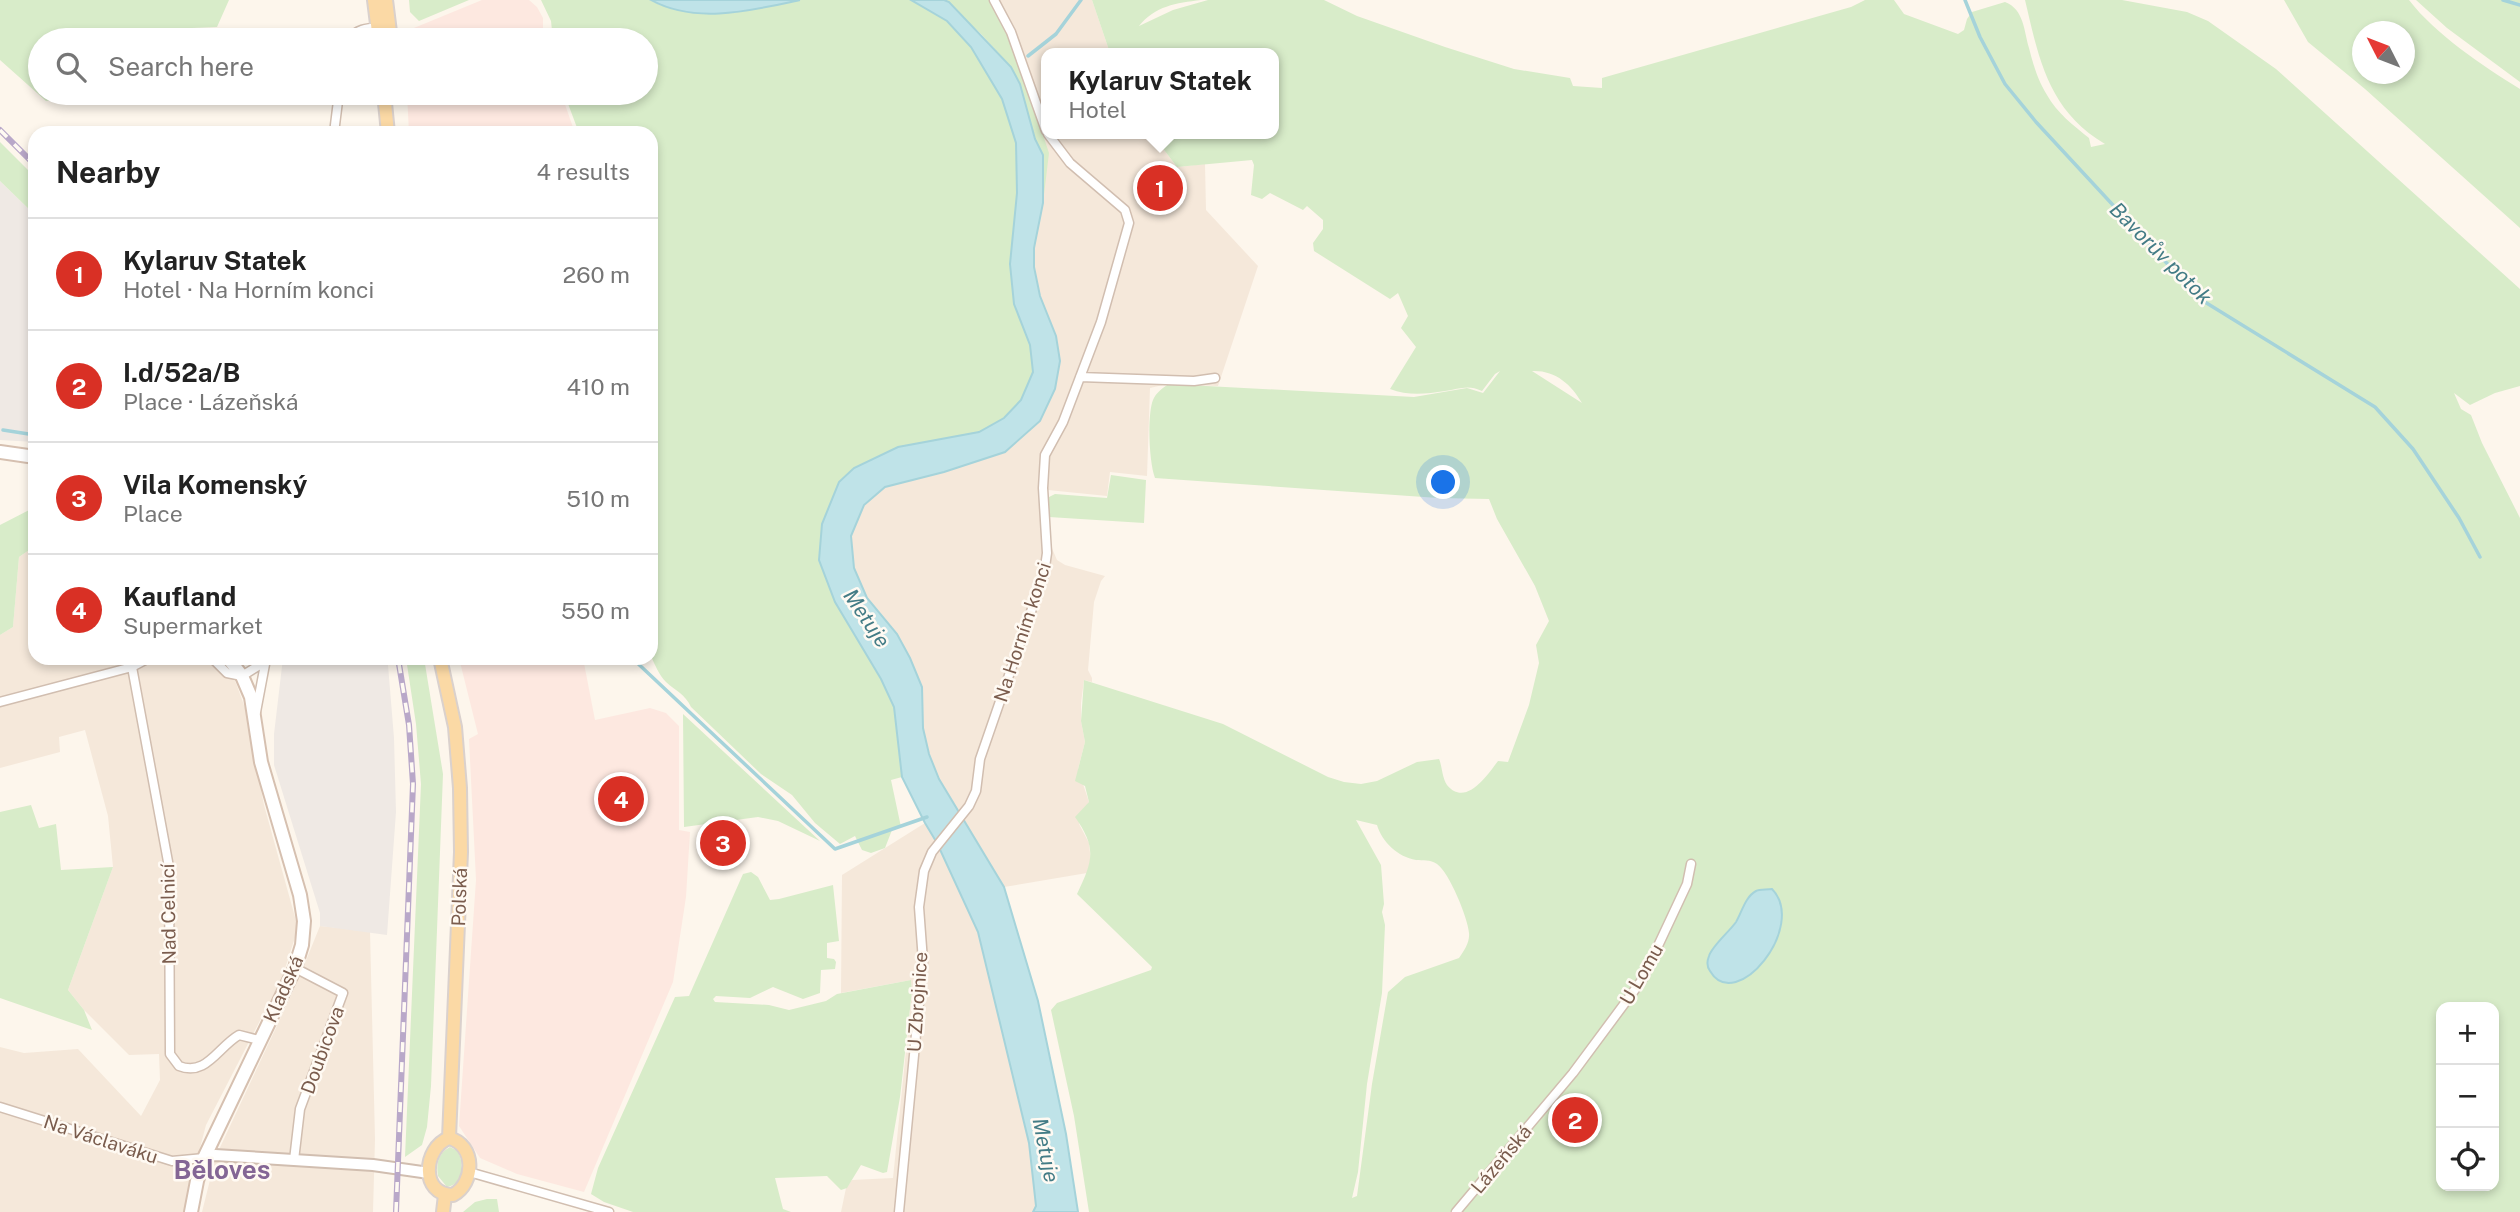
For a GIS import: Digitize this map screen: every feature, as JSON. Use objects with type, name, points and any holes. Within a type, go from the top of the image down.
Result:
[{"type":"main road","points":[[374,0],[381,28]]},
{"type":"main road","points":[[382,28],[386,0]]},
{"type":"main road","points":[[386,105],[389,126]]},
{"type":"main road","points":[[391,126],[392,105]]},
{"type":"main road","points":[[0,452],[28,456]]},
{"type":"main road","name":"Kladská","points":[[191,1212],[204,1158],[295,968],[302,945],[304,921],[300,895],[261,762],[251,697],[242,676],[233,665]]},
{"type":"main road","name":"Polská","points":[[442,665],[455,727],[460,788],[461,852],[449,1138]]},
{"type":"main road","points":[[449,1138],[457,1140],[464,1146],[470,1164],[469,1172],[459,1192],[445,1195],[436,1189],[429,1173],[433,1151],[449,1138]]},
{"type":"main road","points":[[443,1212],[445,1195]]},
{"type":"street","name":"Na Horním konci","points":[[994,0],[1011,32],[1041,115]]},
{"type":"street","points":[[335,126],[338,105]]},
{"type":"street","name":"Na Horním konci","points":[[969,806],[976,791],[980,759],[1044,574],[1047,553],[1042,470],[1045,456],[1063,422],[1101,321],[1129,223],[1125,210],[1070,163],[1052,139]]},
{"type":"street","points":[[1080,377],[1194,381],[1215,378]]},
{"type":"street","points":[[0,702],[136,665]]},
{"type":"street","points":[[219,665],[227,673],[242,676]]},
{"type":"street","name":"Kladská","points":[[242,676],[258,665]]},
{"type":"street","name":"Kladská","points":[[255,715],[265,665]]},
{"type":"street","name":"Nad Celnicí","points":[[132,667],[169,867],[170,1054],[179,1066],[195,1069],[206,1065],[239,1035],[259,1040]]},
{"type":"street","name":"U Zbrojnice","points":[[899,1212],[923,961],[919,907],[924,871],[932,852],[969,806]]},
{"type":"street","name":"U Lomu","points":[[1573,1073],[1642,980],[1687,884],[1691,864]]},
{"type":"street","name":"Doubicova","points":[[294,1160],[300,1109],[343,993],[295,968]]},
{"type":"street","name":"Lázeňská","points":[[1456,1212],[1573,1073]]},
{"type":"street","name":"Na Václaváku","points":[[0,1107],[172,1161],[204,1158]]},
{"type":"street","points":[[204,1158],[215,1155],[373,1165],[429,1173]]},
{"type":"street","points":[[469,1172],[609,1212]]},
{"type":"shaded area","points":[[482,0],[529,0],[543,18],[543,28],[414,28]]},
{"type":"shaded area","points":[[998,0],[1092,0],[1108,48],[1041,48],[1041,139],[1156,139],[1177,167],[1205,164],[1206,210],[1258,266],[1218,386],[1167,384],[1150,388],[1147,476],[1110,472],[1107,496],[1048,490],[1051,546],[1057,560],[1065,565],[1105,576],[1094,602],[1088,670],[1092,682],[1084,680],[1081,703],[1085,742],[1078,769],[1089,802],[1079,824],[1089,843],[1091,863],[1087,873],[1004,887],[939,779],[923,728],[921,687],[897,634],[867,598],[854,568],[851,536],[864,505],[885,487],[944,472],[1005,452],[1040,421],[1055,389],[1060,361],[1056,336],[1040,296],[1034,267],[1034,248],[1043,203],[1024,80]]},
{"type":"shaded area","points":[[408,105],[565,105],[573,126],[409,126]]},
{"type":"shaded area","points":[[0,181],[28,208],[28,442],[0,440]]},
{"type":"shaded area","points":[[28,551],[28,665],[224,665],[236,683],[245,708],[264,805],[298,928],[282,978],[206,1125],[183,1212],[0,1212],[0,1047],[24,1053],[78,1049],[141,1116],[160,1080],[159,1054],[129,1055],[68,990],[113,867],[108,816],[85,730],[59,737],[60,752],[0,768],[0,635],[13,627],[19,557]]},
{"type":"shaded area","points":[[282,665],[388,665],[396,812],[387,935],[320,926],[320,913],[274,765],[274,734]]},
{"type":"shaded area","points":[[461,665],[584,665],[595,720],[650,708],[666,713],[679,726],[679,830],[690,832],[686,897],[673,982],[584,1192],[517,1174],[480,1158],[459,1126],[476,880],[469,739],[478,734]]},
{"type":"shaded area","points":[[925,823],[978,932],[1029,1143],[1037,1212],[841,1212],[846,1188],[852,1180],[893,1178],[912,992],[911,980],[841,993],[842,875]]},
{"type":"shaded area","points":[[320,926],[370,931],[375,1139],[373,1212],[202,1212],[216,1156],[296,985]]},
{"type":"green space","points":[[0,0],[229,0],[217,27],[28,28],[28,85],[0,60]]},
{"type":"green space","points":[[409,0],[469,0],[419,21],[410,12]]},
{"type":"green space","points":[[541,0],[651,0],[660,5],[732,13],[801,0],[911,0],[947,21],[971,47],[1002,99],[1016,143],[1017,193],[1010,264],[1014,304],[1030,345],[1033,372],[1021,400],[1004,418],[979,432],[942,440],[854,468],[835,602],[881,679],[894,708],[902,777],[891,780],[901,827],[892,830],[885,848],[871,853],[862,850],[855,836],[840,844],[815,823],[792,795],[761,774],[691,707],[664,679],[655,665],[658,665],[658,126],[576,126],[568,105],[658,105],[658,28],[552,28]]},
{"type":"green space","points":[[944,0],[998,0],[1041,129],[1041,139],[1044,139],[1049,153],[1043,203],[1043,155],[1035,139],[1020,84],[1011,67],[981,34]]},
{"type":"green space","points":[[1092,0],[1201,0],[1175,4],[1159,10],[1139,26],[1173,10],[1208,0],[1324,0],[1357,16],[1514,69],[1570,78],[1573,86],[1602,88],[1602,78],[1851,7],[1865,0],[1894,0],[1904,14],[1958,34],[1964,30],[1972,12],[2005,2],[2020,15],[2034,66],[2044,90],[2060,113],[2089,138],[2091,147],[2105,144],[2070,115],[2058,99],[2041,63],[2025,0],[2122,0],[2187,12],[2208,21],[2276,69],[2520,289],[2520,386],[2495,393],[2470,405],[2454,393],[2461,409],[2471,415],[2520,518],[2520,1212],[1089,1212],[1074,1116],[1051,1010],[1057,1003],[1151,970],[1152,967],[1077,894],[1087,872],[1090,855],[1087,837],[1075,817],[1089,802],[1085,786],[1075,781],[1085,742],[1081,721],[1084,680],[1223,724],[1328,777],[1344,782],[1361,784],[1377,781],[1417,762],[1439,759],[1447,785],[1462,793],[1476,786],[1498,761],[1508,762],[1529,705],[1539,663],[1536,645],[1549,621],[1535,586],[1497,519],[1489,499],[1438,498],[1155,478],[1151,462],[1151,407],[1156,395],[1169,384],[1414,397],[1467,388],[1483,393],[1500,371],[1482,391],[1468,387],[1417,394],[1390,389],[1416,347],[1401,328],[1408,316],[1398,293],[1390,299],[1314,251],[1313,243],[1323,229],[1323,220],[1307,206],[1303,210],[1270,193],[1262,199],[1251,195],[1254,165],[1252,160],[1177,167],[1156,139],[1279,139],[1279,48],[1108,48]],"holes":[[[1532,371],[1562,379],[1582,403]],[[1356,820],[1377,825],[1387,843],[1397,852],[1416,860],[1432,861],[1442,869],[1462,907],[1469,936],[1459,958],[1405,977],[1388,992],[1357,1196],[1352,1198],[1358,1172],[1367,1084],[1382,993],[1385,925],[1382,912],[1384,904],[1381,865]],[[1748,899],[1720,981],[1710,953],[1727,934]]]},
{"type":"green space","points":[[2284,0],[2409,0],[2446,37],[2475,60],[2520,89],[2520,228],[2359,84],[2415,84],[2415,21],[2352,21],[2352,78],[2308,42]]},
{"type":"green space","points":[[2416,0],[2520,0],[2520,82],[2447,28]]},
{"type":"green space","points":[[0,142],[28,170],[28,208],[0,181]]},
{"type":"green space","points":[[1111,475],[1146,480],[1144,523],[1049,517],[1049,497],[1055,494],[1107,498]]},
{"type":"green space","points":[[28,511],[28,551],[19,557],[13,627],[0,635],[0,525]]},
{"type":"green space","points":[[407,665],[425,665],[443,774],[431,1086],[427,1127],[422,1145],[405,1157],[421,784]]},
{"type":"green space","points":[[683,714],[820,841],[778,821],[758,817],[684,827]]},
{"type":"green space","points":[[31,805],[39,828],[56,824],[61,870],[113,867],[68,990],[84,1010],[92,1030],[0,998],[0,812]]},
{"type":"green space","points":[[751,872],[758,877],[770,900],[833,885],[839,941],[827,943],[827,958],[834,959],[835,969],[821,970],[820,993],[803,999],[773,987],[750,998],[716,996],[713,999],[715,1002],[769,1005],[789,1010],[826,1001],[837,994],[911,980],[900,1097],[887,1172],[861,1165],[847,1188],[841,1190],[827,1176],[775,1178],[783,1209],[791,1212],[633,1212],[604,1202],[591,1194],[598,1168],[675,997],[689,996],[743,874]]},
{"type":"green space","points":[[450,1147],[458,1151],[462,1167],[457,1182],[447,1187],[438,1176],[437,1167],[440,1156]]},
{"type":"green space","points":[[497,1199],[499,1212],[463,1212],[475,1202]]},
{"type":"water","points":[[651,0],[800,0],[744,11],[706,14],[668,8]]},
{"type":"water","name":"Metuje","points":[[911,0],[949,2],[1011,67],[1020,84],[1035,139],[1043,155],[1043,203],[1034,248],[1034,267],[1040,296],[1056,336],[1060,361],[1055,389],[1040,421],[1005,452],[944,472],[885,487],[864,505],[851,536],[854,568],[867,598],[897,634],[922,687],[923,728],[939,779],[1004,887],[1038,1001],[1066,1134],[1078,1212],[1033,1212],[1036,1206],[1029,1143],[978,932],[937,843],[902,777],[894,707],[881,679],[835,602],[819,560],[822,524],[839,482],[854,468],[898,447],[979,432],[1004,418],[1021,400],[1033,372],[1030,345],[1014,304],[1010,264],[1017,193],[1016,143],[1002,99],[971,47],[947,21]]},
{"type":"water","points":[[1772,889],[1781,905],[1781,924],[1775,943],[1751,974],[1736,982],[1722,982],[1708,968],[1711,952],[1736,922],[1752,894],[1758,890]]},
{"type":"waterway","name":"Bavorův potok","points":[[1028,56],[1056,34],[1081,0]]},
{"type":"waterway","name":"Bavorův potok","points":[[1965,0],[1980,37],[2005,84],[2036,122],[2200,299],[2375,407],[2413,449],[2459,518],[2480,557]]},
{"type":"waterway","points":[[2503,0],[2520,5]]},
{"type":"waterway","points":[[3,430],[28,434]]},
{"type":"waterway","points":[[639,665],[835,849],[927,817]]},
{"type":"railway","points":[[0,130],[28,158]]},
{"type":"railway","points":[[396,1212],[413,784],[409,725],[399,665]]},
{"type":"place","name":"Kylaruv Statek","points":[[1160,188]]},
{"type":"place","name":"Kaufland","points":[[621,799]]},
{"type":"place","name":"Vila Komenský","points":[[723,843]]},
{"type":"place","name":"I.d/52a/B","points":[[1575,1120]]},
{"type":"district","name":"Běloves","points":[[222,1169]]}]
